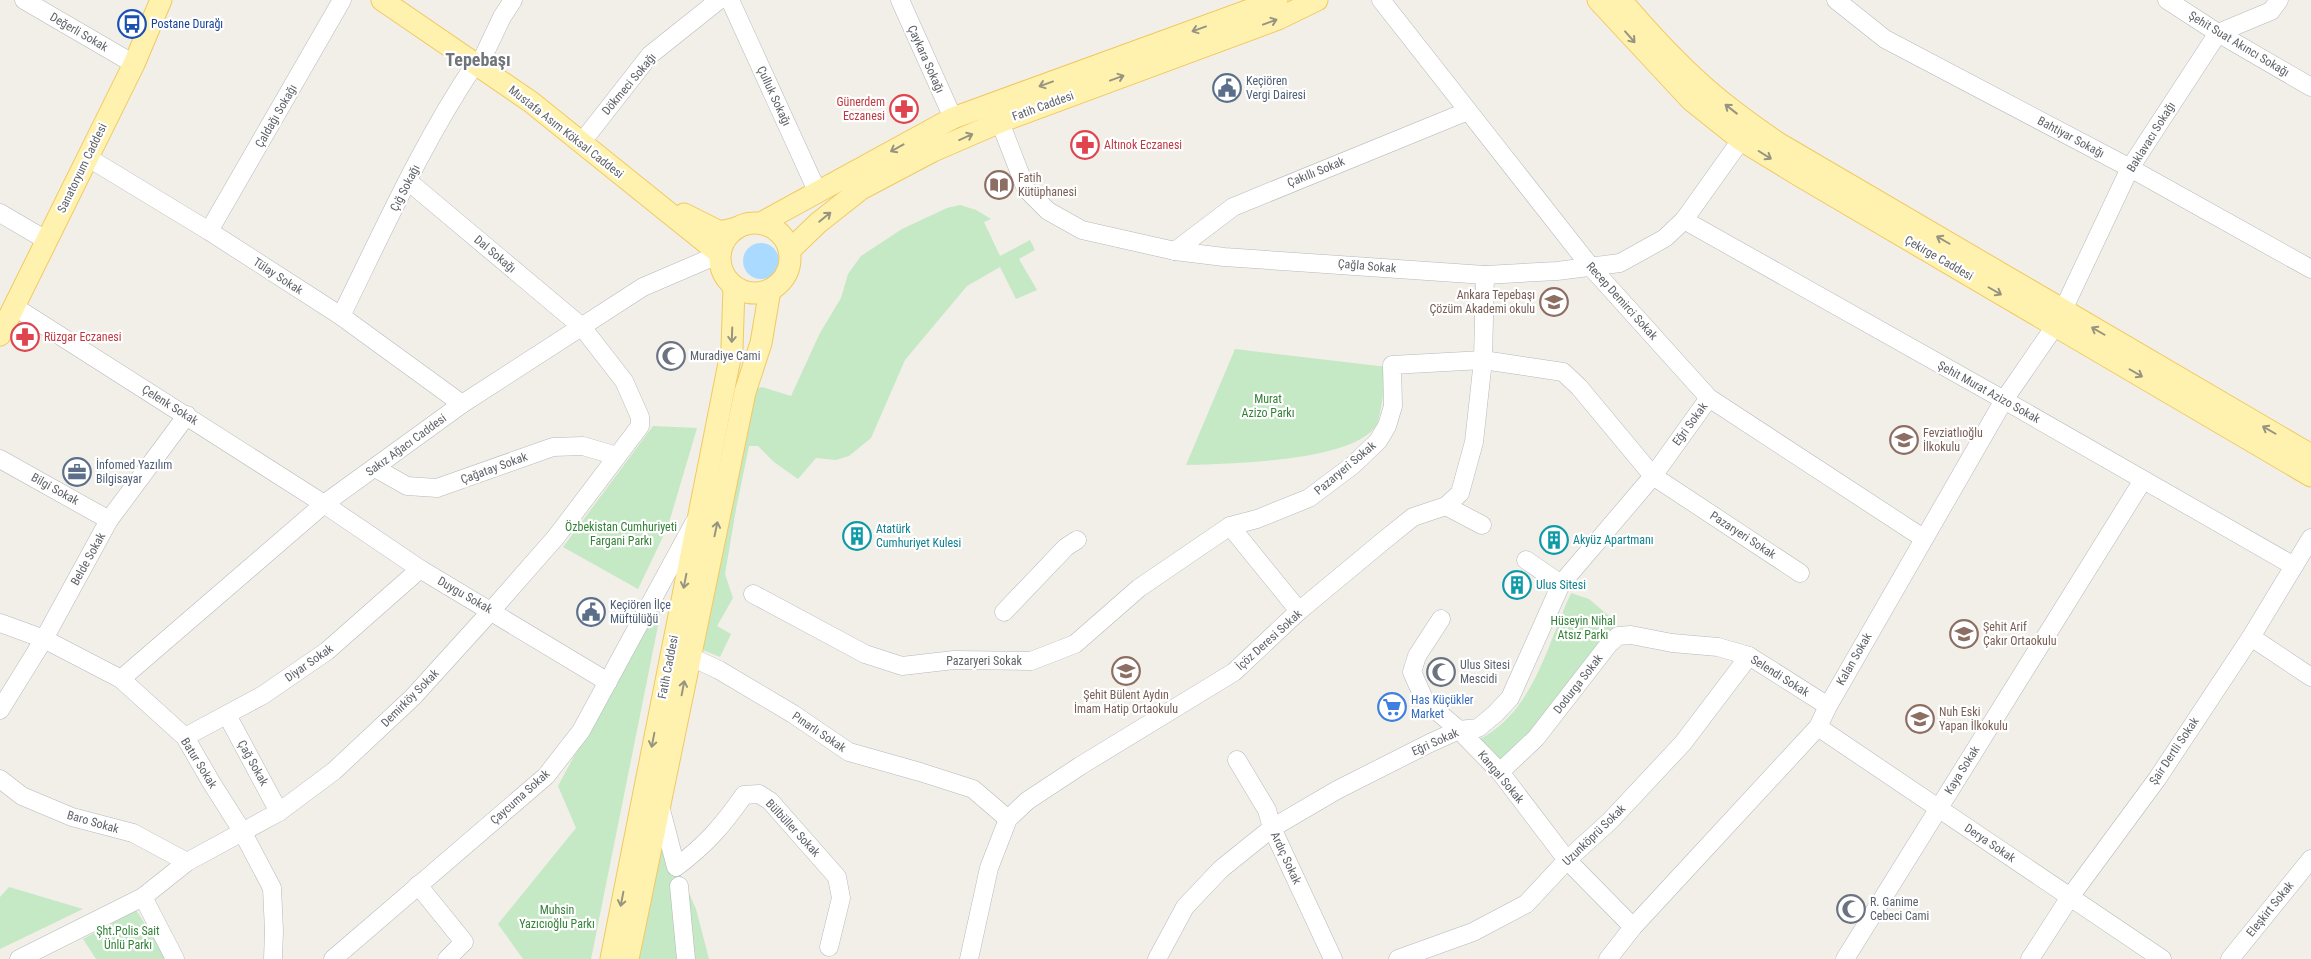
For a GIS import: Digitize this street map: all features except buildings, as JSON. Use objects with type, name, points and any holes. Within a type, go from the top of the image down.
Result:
[{"type":"main road","name":"Sanatoryum Caddesi","points":[[0,335],[134,64],[161,0]]},
{"type":"main road","name":"Mustafa Asım Köksal Caddesi","points":[[382,0],[553,103],[684,213],[720,232],[737,228]]},
{"type":"main road","name":"Mustafa Asım Köksal Caddesi","points":[[400,0],[480,60],[720,254]]},
{"type":"main road","name":"Fatih Caddesi","points":[[760,223],[953,118],[1277,0]]},
{"type":"main road","name":"Fatih Caddesi","points":[[790,250],[818,223],[861,188],[933,151],[1000,122],[1278,19],[1317,0]]},
{"type":"main road","name":"Çekirge Caddesi","points":[[1598,0],[1691,100],[1741,140],[2059,318],[2311,455]]},
{"type":"main road","name":"Çekirge Caddesi","points":[[1621,0],[1646,30],[1686,70],[1730,109],[1778,143],[2311,476]]},
{"type":"main road","points":[[760,223],[770,226],[786,240],[790,250],[790,262],[787,274],[780,284],[770,290],[752,294],[734,286],[723,272],[720,254],[725,239],[737,228],[760,223]]},
{"type":"main road","name":"Fatih Caddesi","points":[[611,959],[732,348],[734,286]]},
{"type":"main road","name":"Fatih Caddesi","points":[[628,959],[745,392],[760,343],[770,290]]},
{"type":"street","name":"Değerli Sokak","points":[[24,0],[134,64]]},
{"type":"street","name":"Çaldağı Sokağı","points":[[209,231],[342,0]]},
{"type":"street","name":"Çığ Sokağı","points":[[341,316],[408,181],[462,83],[480,60],[513,0]]},
{"type":"street","name":"Dökmeci Sokağı","points":[[589,133],[650,56],[719,0]]},
{"type":"street","name":"Çulluk Sokağı","points":[[730,0],[818,193]]},
{"type":"street","name":"Çaykara Sokağı","points":[[900,0],[953,118]]},
{"type":"street","name":"Recep Demirci Sokak","points":[[1381,0],[1590,266],[1709,398],[1923,538]]},
{"type":"street","name":"Bahtiyar Sokağı","points":[[1836,0],[1885,39],[2130,168],[2311,269]]},
{"type":"street","name":"Şehit Suat Akıncı Sokağı","points":[[2167,0],[2218,33],[2311,87]]},
{"type":"street","points":[[2218,33],[2271,11],[2279,0]]},
{"type":"street","name":"Baklavacı Sokağı","points":[[2059,318],[2130,168],[2218,33]]},
{"type":"street","name":"Çakıllı Sokak","points":[[1175,251],[1233,206],[1468,111]]},
{"type":"street","name":"Çağla Sokak","points":[[1000,122],[1026,189],[1048,211],[1082,230],[1175,251],[1224,257],[1485,275],[1620,263],[1665,238],[1684,220],[1741,140]]},
{"type":"street","name":"Tülay Sokak","points":[[88,157],[209,231],[341,316],[462,404]]},
{"type":"street","name":"Dal Sokağı","points":[[408,181],[582,327]]},
{"type":"street","points":[[0,212],[46,240]]},
{"type":"street","name":"Şehit Murat Azizo Sokak","points":[[1684,220],[2294,566]]},
{"type":"street","name":"Sakız Ağacı Caddesi","points":[[121,679],[324,504],[462,404],[643,287],[720,254]]},
{"type":"street","points":[[1482,525],[1446,506],[1460,493],[1474,442],[1483,360],[1485,275]]},
{"type":"street","name":"Çelenk Sokak","points":[[15,307],[324,504]]},
{"type":"street","name":"Kalan Sokak","points":[[1608,959],[1633,927],[1818,727],[1923,538],[2004,400],[2059,318]]},
{"type":"street","name":"Demirköy Sokak","points":[[19,959],[143,897],[187,862],[279,812],[334,771],[413,697],[491,611],[556,537],[640,426],[640,417],[624,381],[582,327]]},
{"type":"street","name":"Pazaryeri Sokak","points":[[753,594],[865,654],[902,666],[954,660],[1030,661],[1075,644],[1139,588],[1230,526],[1257,519],[1309,498],[1353,465],[1378,441],[1387,426],[1393,406],[1392,365],[1483,360],[1563,372],[1579,387],[1654,476],[1800,572]]},
{"type":"street","name":"Eğri Sokak","points":[[1157,959],[1185,907],[1220,869],[1272,828],[1337,790],[1459,730],[1478,728],[1495,714],[1510,698],[1561,584],[1654,476],[1709,398]]},
{"type":"street","name":"Belde Sokak","points":[[0,710],[44,639],[109,520],[187,415]]},
{"type":"street","name":"Çağatay Sokak","points":[[375,468],[407,486],[437,488],[553,447],[582,446],[617,456]]},
{"type":"street","name":"Bilgi Sokak","points":[[0,459],[109,520]]},
{"type":"street","name":"Kaya Sokak","points":[[1845,959],[2143,480]]},
{"type":"street","name":"Duygu Sokak","points":[[324,504],[420,569],[608,682]]},
{"type":"street","name":"İçöz Deresi Sokak","points":[[969,959],[989,868],[1008,820],[1027,801],[1080,766],[1234,672],[1299,611],[1413,517],[1446,506]]},
{"type":"street","name":"Çaycuma Sokak","points":[[333,959],[546,776],[581,731],[699,514]]},
{"type":"street","points":[[1230,526],[1299,611]]},
{"type":"street","name":"Şair Dertli Sokak","points":[[2030,959],[2070,897],[2156,779],[2251,637],[2311,538]]},
{"type":"street","points":[[1004,612],[1066,547],[1078,540]]},
{"type":"street","points":[[1526,560],[1561,584]]},
{"type":"street","name":"Diyar Sokak","points":[[185,737],[263,695],[327,651],[420,569]]},
{"type":"street","name":"Kangal Sokak","points":[[1440,619],[1417,656],[1412,672],[1426,701],[1459,730],[1500,772],[1567,860],[1633,927]]},
{"type":"street","name":"Batur Sokak","points":[[0,622],[44,639],[121,679],[185,737],[242,831],[272,888],[274,931],[261,959]]},
{"type":"street","name":"Dodurga Sokak","points":[[1500,772],[1536,738],[1609,644],[1618,636],[1631,634],[1672,642]]},
{"type":"street","points":[[2251,637],[2311,677]]},
{"type":"street","name":"Selendi Sokak","points":[[1672,642],[1718,647],[1749,656],[1828,706]]},
{"type":"street","name":"Pınarlı Sokak","points":[[689,656],[719,670],[793,714],[849,752],[920,772],[973,790],[1008,820]]},
{"type":"street","name":"Uzunköprü Sokak","points":[[1398,959],[1473,932],[1526,904],[1683,743],[1749,656]]},
{"type":"street","name":"Çağ Sokak","points":[[227,715],[279,812]]},
{"type":"street","name":"Derya Sokak","points":[[1818,727],[2162,959]]},
{"type":"street","name":"Ardıç Sokak","points":[[1237,760],[1267,810],[1272,828],[1333,959]]},
{"type":"street","name":"Baro Sokak","points":[[0,779],[22,796],[72,817],[133,833],[187,862]]},
{"type":"street","name":"Bülbüller Sokak","points":[[660,803],[676,866],[692,855],[722,828],[744,795],[759,794],[770,801],[837,876],[841,898],[829,948]]},
{"type":"street","name":"Eleşkirt Sokak","points":[[2230,959],[2311,859]]},
{"type":"street","points":[[418,885],[464,942],[447,959]]},
{"type":"street","points":[[679,886],[686,959]]},
{"type":"street","points":[[143,897],[175,959]]},
{"type":"street","points":[[273,959],[274,931]]},
{"type":"green space","points":[[960,205],[976,210],[991,219],[984,222],[1000,256],[1030,240],[1035,250],[1019,259],[1037,290],[1016,299],[1000,267],[967,286],[905,360],[871,438],[849,456],[836,460],[816,458],[798,479],[774,462],[758,446],[749,446],[725,574],[733,598],[717,626],[731,634],[720,657],[696,647],[753,390],[762,387],[791,396],[820,333],[841,298],[848,274],[861,256],[902,229],[947,208]]},
{"type":"green space","name":"Murat Azizo Parkı","points":[[1235,349],[1387,367],[1377,424],[1365,437],[1344,446],[1318,453],[1258,462],[1186,465]]},
{"type":"green space","name":"Özbekistan Cumhuriyeti Fargani Parkı","points":[[653,426],[697,428],[668,526],[638,589],[563,547]]},
{"type":"green space","name":"Muhsin Yazıcıoğlu Parkı","points":[[666,586],[591,959],[523,959],[498,924],[576,828],[558,786]]},
{"type":"green space","name":"Hüseyin Nihal Atsız Parkı","points":[[1571,593],[1589,599],[1617,623],[1528,740],[1523,738],[1499,766],[1476,741],[1496,729],[1512,714],[1525,696],[1536,677]]},
{"type":"green space","points":[[660,828],[696,909],[709,959],[633,959]]},
{"type":"green space","points":[[9,887],[83,909],[0,949],[0,897]]},
{"type":"green space","name":"Şht.Polis Sait Ünlü Parkı","points":[[136,910],[167,959],[96,959],[83,939]]},
{"type":"water","points":[[761,243],[774,248],[779,261],[774,274],[761,279],[748,274],[743,261],[748,248]]},
{"type":"place","name":"Postane Durağı","points":[[132,24]]},
{"type":"place","name":"Keçiören Vergi Dairesi","points":[[1227,88]]},
{"type":"place","name":"Günerdem Eczanesi","points":[[904,109]]},
{"type":"place","name":"Altınok Eczanesi","points":[[1085,145]]},
{"type":"place","name":"Fatih Kütüphanesi","points":[[999,185]]},
{"type":"place","name":"Ankara Tepebaşı Çözüm Akademi okulu","points":[[1554,302]]},
{"type":"place","name":"Rüzgar Eczanesi","points":[[25,337]]},
{"type":"place","name":"Muradiye Cami","points":[[671,356]]},
{"type":"place","name":"Fevziatlıoğlu İlkokulu","points":[[1904,440]]},
{"type":"place","name":"İnfomed Yazılım Bilgisayar","points":[[77,472]]},
{"type":"place","name":"Atatürk Cumhuriyet Kulesi","points":[[857,536]]},
{"type":"place","name":"Akyüz Apartmanı","points":[[1554,540]]},
{"type":"place","name":"Ulus Sitesi","points":[[1517,585]]},
{"type":"place","name":"Keçiören İlçe Müftülüğü","points":[[591,612]]},
{"type":"place","name":"Şehit Arif Çakır Ortaokulu","points":[[1964,634]]},
{"type":"place","name":"Şehit Bülent Aydın İmam Hatip Ortaokulu","points":[[1126,671]]},
{"type":"place","name":"Ulus Sitesi Mescidi","points":[[1441,672]]},
{"type":"place","name":"Has Küçükler Market","points":[[1392,707]]},
{"type":"place","name":"Nuh Eski Yapan İlkokulu","points":[[1920,719]]},
{"type":"place","name":"R. Ganime Cebeci Cami","points":[[1851,909]]},
{"type":"district","name":"Tepebaşı","points":[[478,60]]}]
